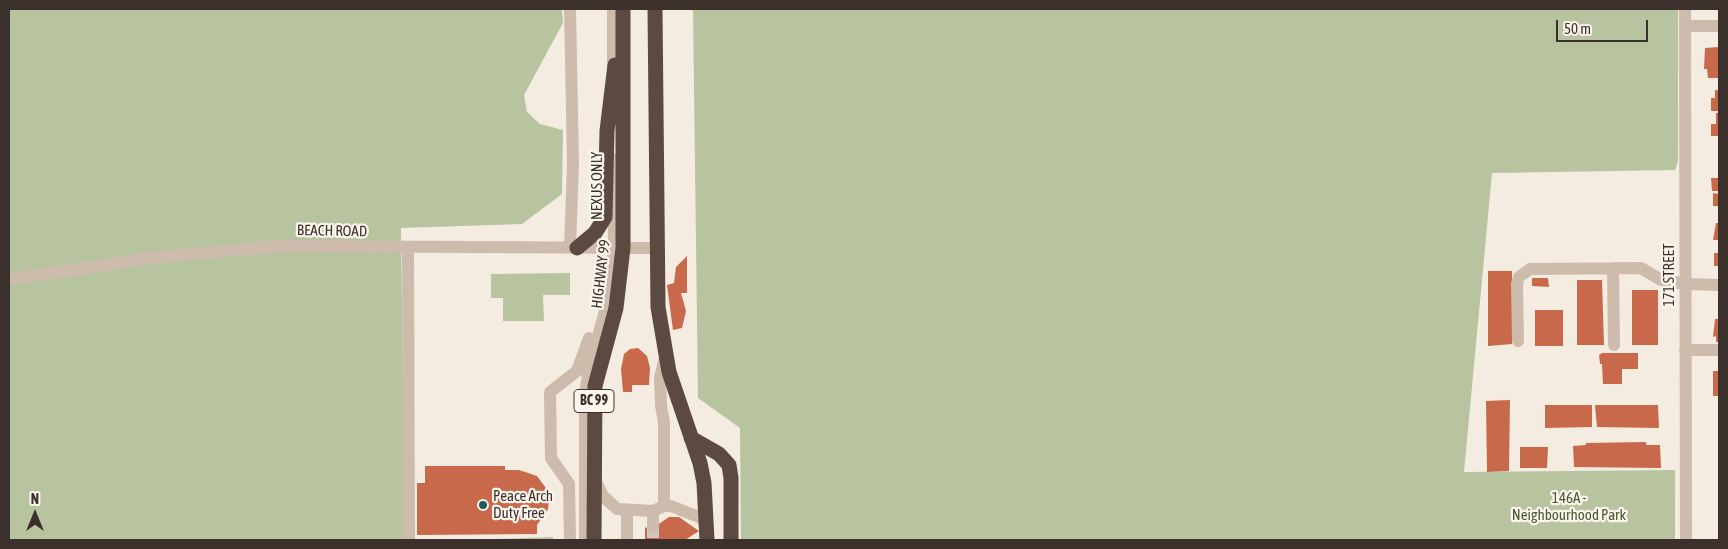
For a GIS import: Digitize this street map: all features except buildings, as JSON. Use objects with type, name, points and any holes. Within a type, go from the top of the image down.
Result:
[{"type":"highway","points":[[573,248],[595,233],[605,217],[607,130],[622,9]]},
{"type":"highway","name":"HIGHWAY 99","points":[[594,540],[595,386],[616,308],[622,266],[618,248],[622,9]]},
{"type":"highway","points":[[655,9],[658,307],[665,356],[675,396],[691,438],[705,487],[707,533]]},
{"type":"highway","points":[[691,438],[719,454],[729,466],[732,478],[731,540]]},
{"type":"street","points":[[570,9],[573,248]]},
{"type":"street","name":"NEXUS ONLY","points":[[585,540],[585,393],[618,248],[613,9]]},
{"type":"street","name":"171 STREET","points":[[1685,9],[1686,540]]},
{"type":"street","points":[[1685,26],[1719,26]]},
{"type":"street","name":"BEACH ROAD","points":[[9,279],[160,257],[281,246],[657,248]]},
{"type":"street","points":[[408,248],[409,540]]},
{"type":"street","points":[[570,540],[569,484],[551,458],[550,392],[579,368],[598,307],[622,266]]},
{"type":"street","points":[[1613,268],[1614,345]]},
{"type":"street","points":[[1518,341],[1517,284],[1519,277],[1530,269],[1642,268],[1662,280],[1686,284],[1719,285]]},
{"type":"street","points":[[1686,350],[1719,350]]},
{"type":"street","points":[[653,526],[659,509],[664,422],[660,406],[660,378],[665,356]]},
{"type":"street","points":[[548,443],[544,460],[560,484],[562,540]]},
{"type":"street","points":[[593,475],[603,496],[618,509],[627,511],[659,509],[671,506],[701,518],[707,533]]},
{"type":"street","points":[[627,511],[627,540]]},
{"type":"green space","points":[[9,9],[562,9],[563,23],[524,95],[527,112],[540,124],[563,130],[562,194],[522,224],[401,228],[405,540],[9,540]]},
{"type":"green space","name":"146A - Neighbourhood Park","points":[[693,9],[1678,9],[1678,161],[1675,170],[1492,173],[1464,472],[1675,470],[1675,540],[741,540],[740,428],[698,398]]},
{"type":"green space","points":[[570,273],[570,295],[543,295],[544,321],[503,321],[503,298],[491,298],[491,274]]},
{"type":"green space","points":[[553,537],[553,540],[498,539]]},
{"type":"tunnel","points":[[653,526],[653,540]]},
{"type":"place","name":"Peace Arch Duty Free","points":[[483,505]]}]
